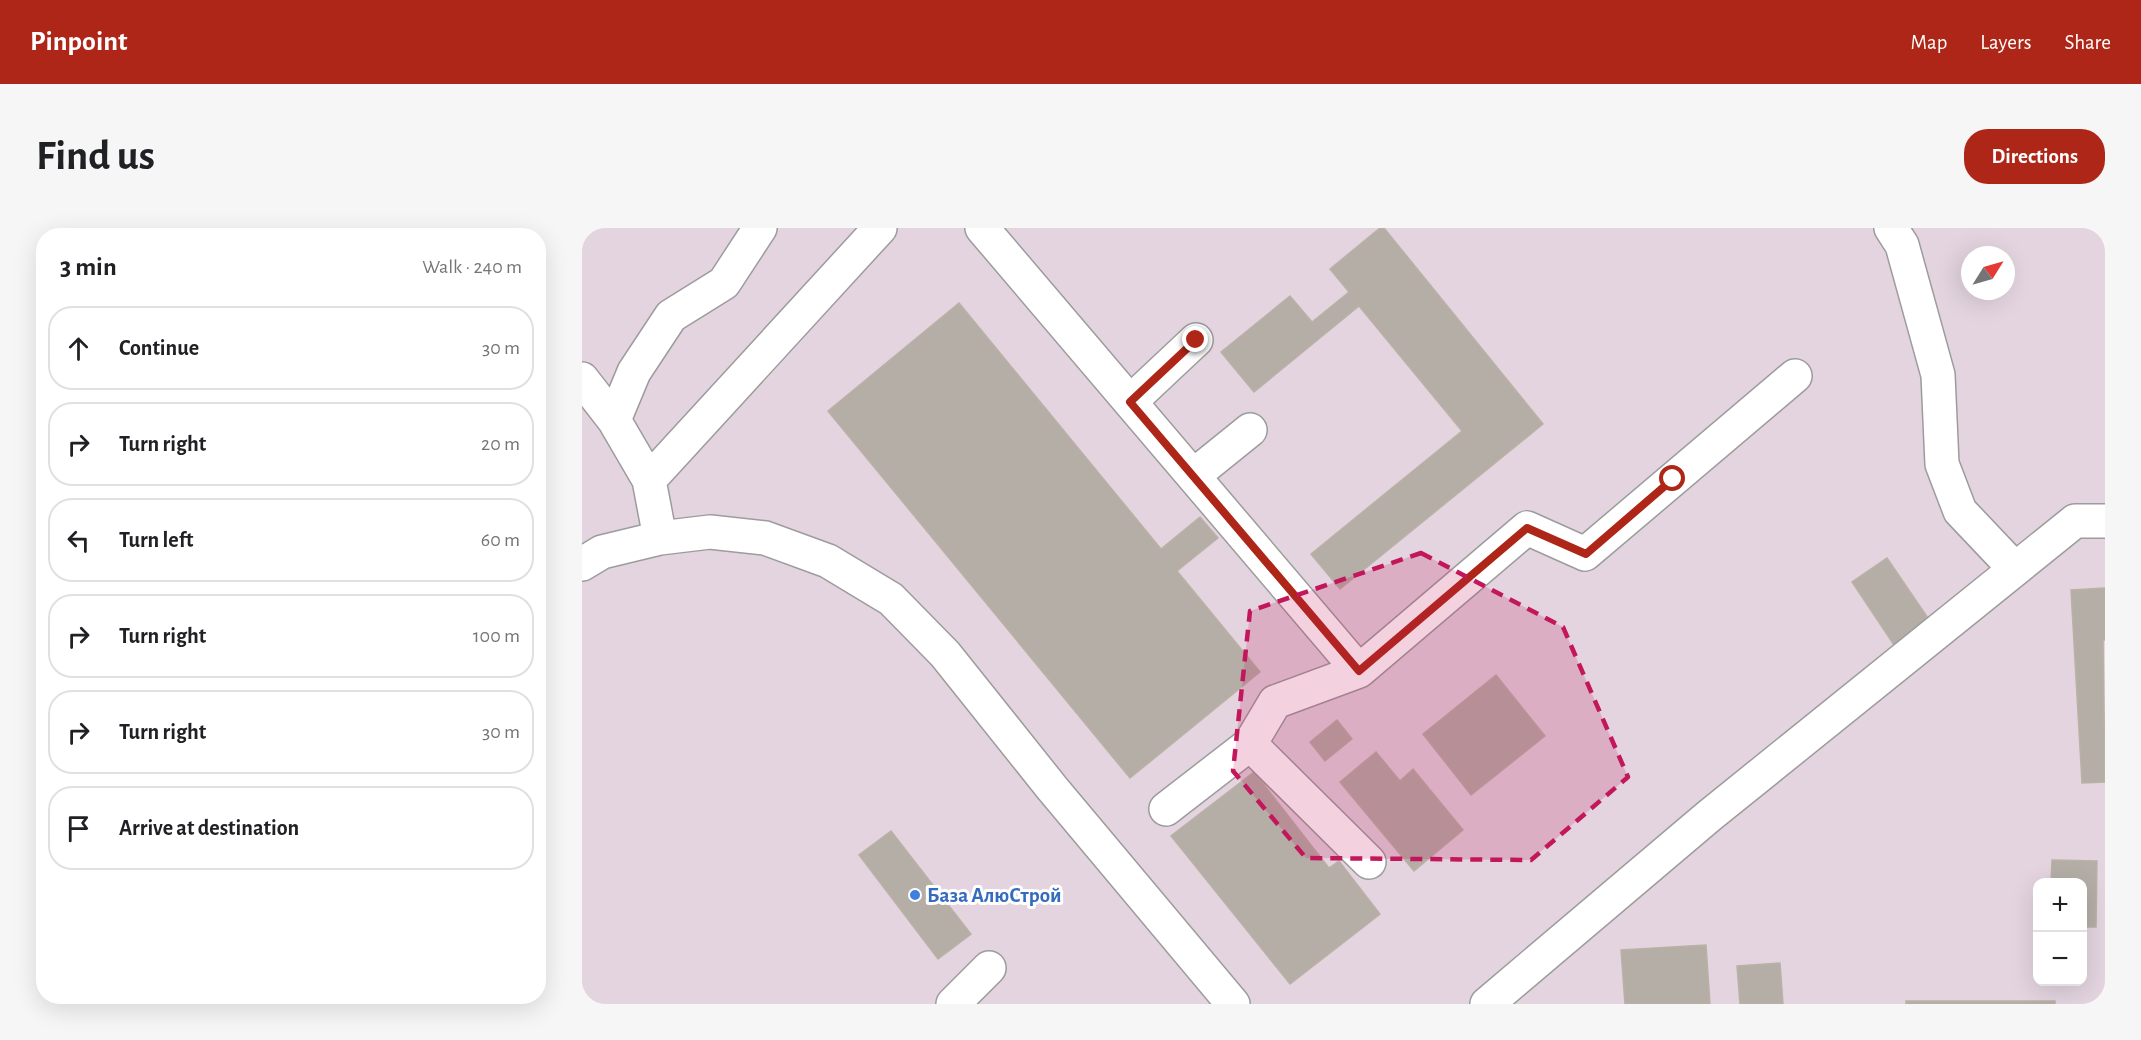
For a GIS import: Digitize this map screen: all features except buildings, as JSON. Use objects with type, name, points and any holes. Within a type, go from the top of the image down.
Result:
[{"type":"street","points":[[615,420],[634,372],[671,316],[724,283],[760,228]]},
{"type":"street","points":[[649,480],[880,228]]},
{"type":"street","points":[[981,228],[1359,671]]},
{"type":"street","points":[[1891,228],[1902,245],[1938,375],[1942,464],[1960,511],[2015,569]]},
{"type":"street","points":[[1130,402],[1196,340]]},
{"type":"street","points":[[1166,809],[1250,744],[1275,702],[1359,671],[1527,528],[1586,554],[1795,376]]},
{"type":"street","points":[[582,379],[615,420],[649,480],[660,538]]},
{"type":"street","points":[[1193,476],[1250,430]]},
{"type":"street","points":[[1487,1004],[1709,816],[2075,521],[2105,521]]},
{"type":"street","points":[[582,564],[602,552],[660,538],[710,532],[765,538],[828,561],[891,598],[945,654],[1052,788],[1233,1004]]},
{"type":"street","points":[[1250,744],[1369,862]]},
{"type":"street","points":[[954,1004],[989,968]]},
{"type":"highlighted area","points":[[1421,553],[1563,627],[1628,777],[1531,860],[1306,858],[1233,771],[1250,611]]},
{"type":"shaded area","points":[[582,228],[2105,228],[2105,1004],[582,1004]]},
{"type":"place","name":"База АлюСтрой","points":[[915,895]]},
{"type":"route","points":[[1196,340],[1130,402],[1359,671],[1527,528],[1586,554],[1673,479]]}]
